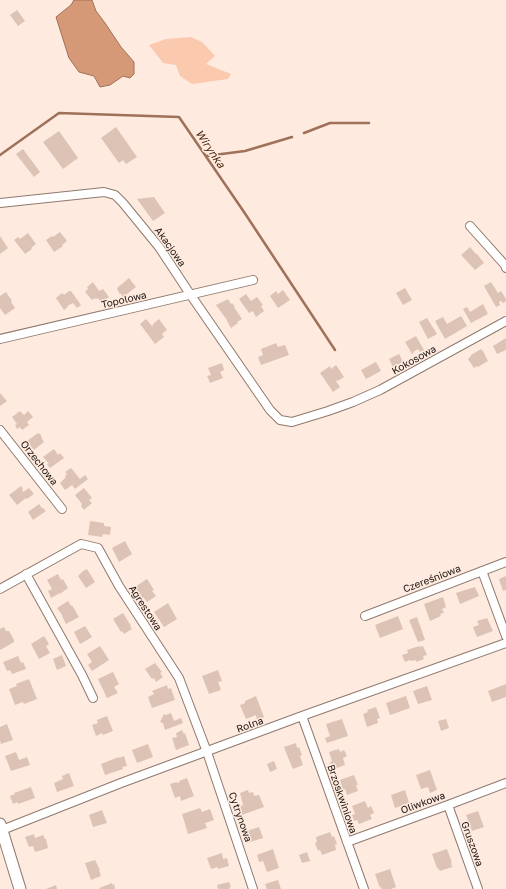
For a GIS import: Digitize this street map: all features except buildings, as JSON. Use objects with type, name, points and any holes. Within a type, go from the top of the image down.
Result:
[{"type":"street","name":"Akacjowa","points":[[0,203],[104,192],[115,195],[123,202],[159,247],[270,410]]},
{"type":"street","points":[[470,226],[506,268]]},
{"type":"street","name":"Topolowa","points":[[1,337],[252,280]]},
{"type":"street","name":"Kokosowa","points":[[270,410],[280,420],[292,422],[353,402],[380,390],[506,321]]},
{"type":"street","name":"Orzechowa","points":[[0,430],[62,509]]},
{"type":"street","name":"Agrestowa","points":[[0,589],[81,544],[98,548],[119,586],[179,678],[207,752]]},
{"type":"street","name":"Czereśniowa","points":[[365,616],[506,562]]},
{"type":"street","points":[[482,570],[506,636]]},
{"type":"street","points":[[26,574],[82,675],[92,698]]},
{"type":"street","name":"Rolna","points":[[1,827],[302,716],[506,643]]},
{"type":"street","name":"Brzoskwiniowa","points":[[302,716],[364,889]]},
{"type":"street","name":"Cytrynowa","points":[[207,752],[253,889]]},
{"type":"street","name":"Oliwkowa","points":[[347,842],[506,783]]},
{"type":"street","name":"Gruszowa","points":[[448,805],[478,889]]},
{"type":"street","points":[[1,827],[20,889]]},
{"type":"shaded area","points":[[74,0],[92,0],[96,11],[121,47],[134,62],[134,74],[130,78],[123,76],[110,85],[100,87],[94,76],[79,72],[69,58],[56,17],[71,5]]},
{"type":"shaded area","points":[[191,37],[202,42],[215,56],[206,64],[231,74],[228,79],[192,84],[180,76],[176,65],[163,63],[149,45],[166,39]]},
{"type":"waterway","name":"Wirynka","points":[[0,155],[59,113],[179,117],[335,350]]},
{"type":"waterway","points":[[304,133],[330,123],[369,123]]},
{"type":"waterway","points":[[206,156],[245,151],[292,137]]}]
